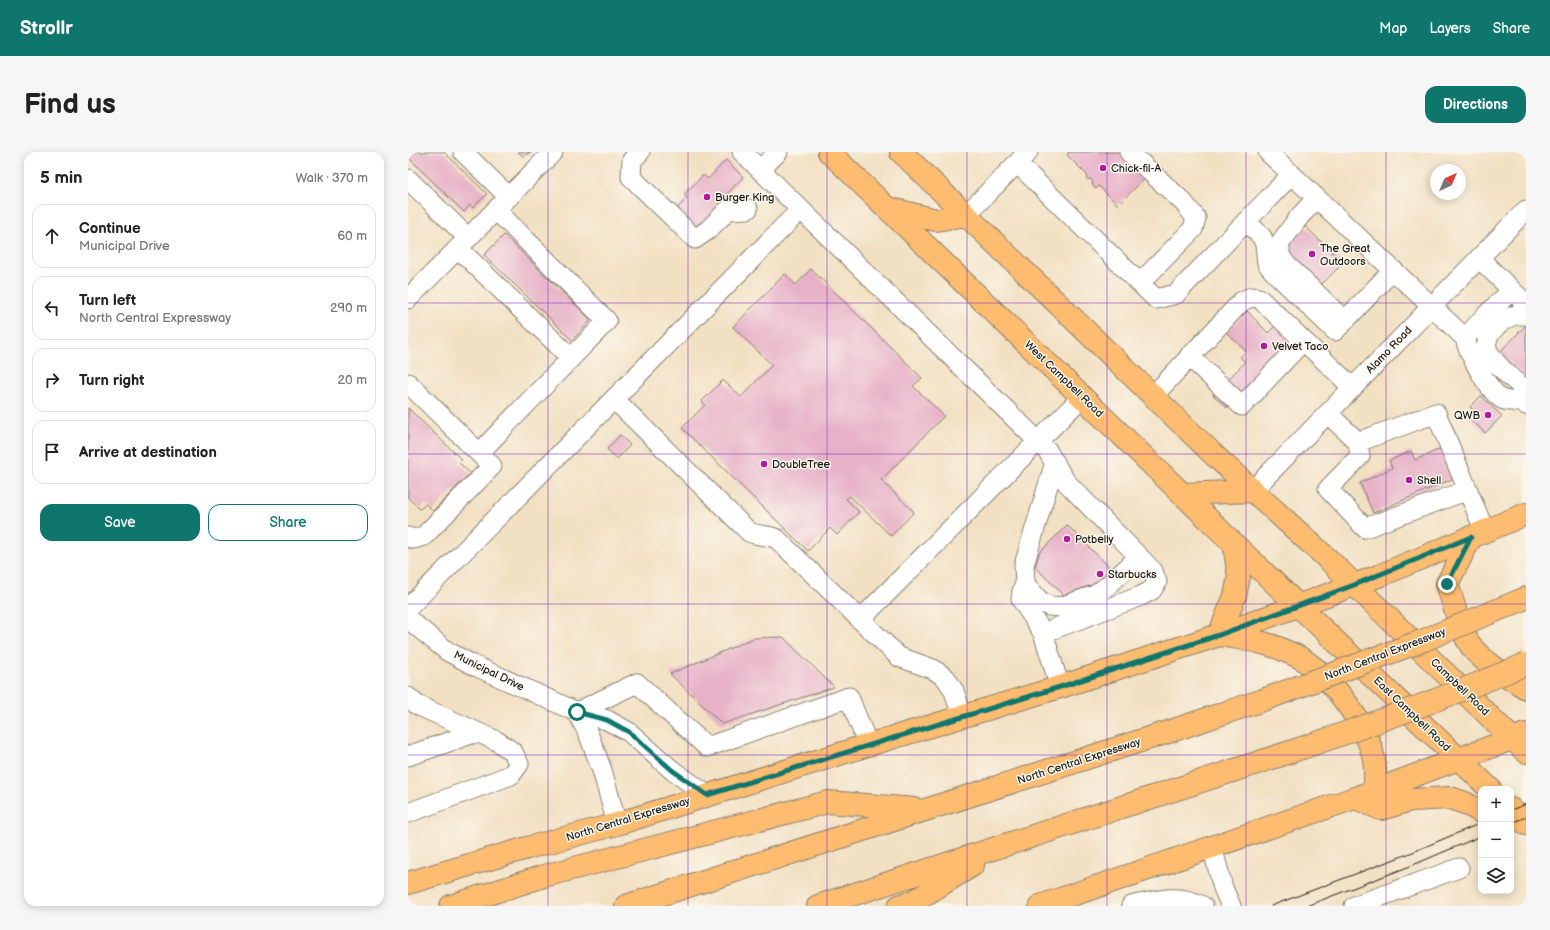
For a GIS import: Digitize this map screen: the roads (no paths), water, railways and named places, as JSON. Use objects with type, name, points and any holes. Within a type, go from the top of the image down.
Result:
[{"type":"main road","name":"West Campbell Road","points":[[829,152],[1299,606]]},
{"type":"main road","points":[[901,152],[1252,491],[1354,585]]},
{"type":"main road","points":[[886,207],[936,220],[966,215]]},
{"type":"main road","points":[[1182,494],[1252,491]]},
{"type":"main road","name":"North Central Expressway","points":[[408,883],[527,848],[617,824],[868,745],[1060,687],[1219,635],[1354,585],[1526,514]]},
{"type":"main road","points":[[1478,535],[1447,584],[1465,634],[1474,650],[1487,661],[1526,688]]},
{"type":"main road","points":[[1234,544],[1239,577],[1236,596],[1219,635],[1268,644],[1285,650],[1309,663],[1326,679],[1352,710],[1369,741],[1374,756],[1365,795]]},
{"type":"main road","name":"Campbell Road","points":[[1354,585],[1522,741]]},
{"type":"main road","name":"North Central Expressway","points":[[626,906],[1168,732],[1263,700],[1424,640],[1517,602]]},
{"type":"main road","name":"East Campbell Road","points":[[1299,606],[1487,786]]},
{"type":"main road","points":[[818,906],[1003,847],[1369,725],[1526,664]]},
{"type":"main road","points":[[1040,906],[1070,902],[1212,846],[1365,795],[1460,759],[1522,741]]},
{"type":"main road","points":[[1365,795],[1381,810],[1410,800],[1450,798],[1465,803],[1478,810]]},
{"type":"main road","points":[[451,906],[544,876],[828,802],[926,810]]},
{"type":"main road","points":[[1514,812],[1526,824]]},
{"type":"main road","points":[[1514,829],[1526,835]]},
{"type":"main road","points":[[899,906],[916,900],[1003,847]]},
{"type":"street","points":[[463,152],[502,203],[607,321],[479,453]]},
{"type":"street","points":[[408,299],[553,152]]},
{"type":"street","points":[[640,152],[632,160],[631,177],[695,239],[708,230],[728,210],[748,209]]},
{"type":"street","points":[[742,152],[1047,450],[1066,482],[1153,570],[1157,582],[1152,590],[1141,596],[1043,632]]},
{"type":"street","points":[[760,170],[778,152]]},
{"type":"street","points":[[1129,152],[1182,202],[1196,218],[1193,229],[1140,283]]},
{"type":"street","points":[[1268,152],[1316,199],[1394,270],[1465,338],[1471,357],[1489,386],[1503,399],[1524,403],[1523,388],[1495,361],[1487,350],[1488,339],[1494,328],[1504,320],[1516,316],[1526,315]]},
{"type":"street","points":[[966,215],[1022,157],[1156,299],[1176,294],[1291,174]]},
{"type":"street","points":[[408,179],[463,243],[571,358]]},
{"type":"street","points":[[1316,199],[1300,216],[1280,243],[1280,255],[1286,264],[1345,321]]},
{"type":"street","points":[[408,608],[800,210]]},
{"type":"street","name":"Alamo Road","points":[[1252,491],[1526,210]]},
{"type":"street","points":[[1246,221],[1262,237],[1266,244],[1267,263],[1273,271],[1335,331],[1394,270]]},
{"type":"street","points":[[1479,258],[1526,304]]},
{"type":"street","points":[[1465,338],[1512,290]]},
{"type":"street","points":[[1153,396],[1242,301],[1251,297],[1259,298],[1353,388]]},
{"type":"street","points":[[1189,356],[1242,406],[1304,341]]},
{"type":"street","points":[[408,383],[492,466],[424,536],[414,539],[408,537]]},
{"type":"street","points":[[860,620],[1082,397]]},
{"type":"street","points":[[614,399],[749,532],[757,536],[770,535],[778,539],[899,657],[933,669],[946,678],[954,691],[962,716]]},
{"type":"street","points":[[1358,442],[1436,413],[1468,490],[1478,535]]},
{"type":"street","points":[[1328,414],[1358,442],[1360,456],[1328,489],[1365,528],[1468,490]]},
{"type":"street","points":[[1055,462],[1024,565],[1025,584],[1021,599],[1043,632],[1060,687]]},
{"type":"street","points":[[1025,584],[1040,602],[1049,606],[1060,607],[1095,595],[1139,557]]},
{"type":"street","name":"Municipal Drive","points":[[408,619],[447,651],[473,665],[577,712],[607,720],[629,732],[672,770],[707,795]]},
{"type":"street","points":[[617,824],[602,770],[588,733],[577,712],[637,683],[707,747],[849,697],[868,745]]},
{"type":"street","points":[[408,813],[510,775],[519,764],[513,752],[497,741],[411,703]]},
{"type":"street","points":[[408,756],[477,732]]},
{"type":"street","points":[[1212,846],[1223,888],[1231,906]]},
{"type":"street","points":[[1354,906],[1459,868]]},
{"type":"street","points":[[1131,906],[1153,901],[1182,898],[1194,901],[1204,906]]},
{"type":"tram line","points":[[1514,809],[1526,804]]},
{"type":"tram line","points":[[1514,822],[1526,817]]},
{"type":"tram line","points":[[1271,906],[1408,854],[1478,824]]},
{"type":"tram line","points":[[1306,906],[1413,865],[1478,837]]},
{"type":"place","name":"Chick-fil-A","points":[[1103,168]]},
{"type":"place","name":"Burger King","points":[[707,197]]},
{"type":"place","name":"The Great Outdoors","points":[[1312,254]]},
{"type":"place","name":"Velvet Taco","points":[[1264,346]]},
{"type":"place","name":"QWB","points":[[1488,415]]},
{"type":"place","name":"DoubleTree","points":[[764,464]]},
{"type":"place","name":"Shell","points":[[1409,480]]},
{"type":"place","name":"Potbelly","points":[[1067,539]]},
{"type":"place","name":"Starbucks","points":[[1100,574]]}]
